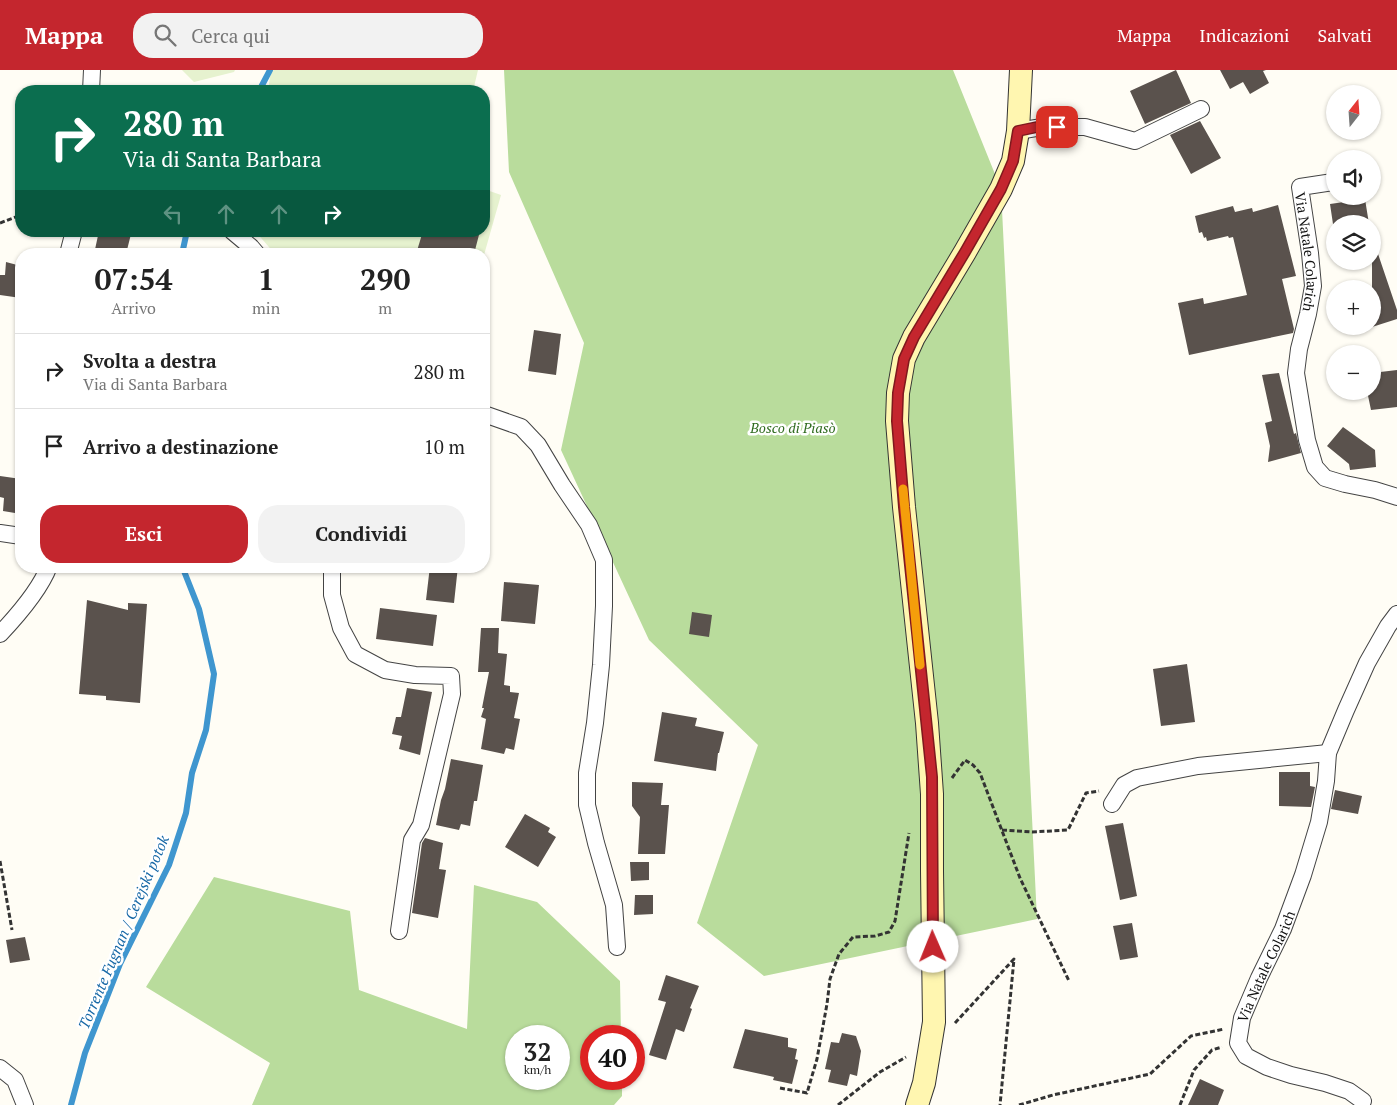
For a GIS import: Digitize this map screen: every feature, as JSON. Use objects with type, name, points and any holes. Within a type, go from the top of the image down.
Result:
[{"type":"street","points":[[91,85],[92,70]]},
{"type":"street","points":[[917,1105],[931,1049],[934,1022],[932,794],[927,724],[903,497],[897,421],[898,393],[904,359],[914,337],[1001,189],[1013,161],[1018,131],[1022,70]]},
{"type":"street","points":[[1018,131],[1042,126],[1085,128],[1135,140],[1201,109]]},
{"type":"street","name":"Via Natale Colarich","points":[[1326,183],[1300,187],[1313,286],[1296,373],[1307,440],[1315,468],[1325,478],[1397,497]]},
{"type":"street","points":[[239,237],[252,248]]},
{"type":"street","points":[[490,416],[521,427],[538,445],[562,486],[589,525],[604,560],[601,665],[595,723],[587,772],[587,805],[614,904],[617,948]]},
{"type":"street","points":[[0,533],[15,535]]},
{"type":"street","points":[[0,634],[13,620],[45,578],[47,573]]},
{"type":"street","points":[[332,573],[332,595],[341,628],[356,654],[385,670],[415,675],[451,676],[452,694],[421,825],[412,840],[399,931]]},
{"type":"street","name":"Via Natale Colarich","points":[[1238,1043],[1242,1018],[1283,929],[1303,875],[1319,822],[1326,781],[1328,753],[1367,663],[1397,614]]},
{"type":"street","points":[[1112,804],[1124,785],[1137,778],[1198,766],[1328,753]]},
{"type":"street","points":[[1238,1043],[1246,1056],[1268,1067],[1349,1091],[1363,1101]]},
{"type":"street","points":[[0,1068],[15,1080],[25,1105]]},
{"type":"path","points":[[0,223],[15,217]]},
{"type":"path","points":[[932,794],[945,791],[958,768],[965,760],[980,773],[1020,878],[1068,982]]},
{"type":"path","points":[[1002,830],[1032,832],[1068,830],[1086,793],[1124,785]]},
{"type":"path","points":[[780,1088],[807,1094],[817,1059],[830,979],[839,954],[853,937],[875,936],[889,932],[895,921],[911,824]]},
{"type":"path","points":[[0,861],[12,930]]},
{"type":"path","points":[[838,1105],[880,1072],[902,1058],[931,1049],[1014,959],[1000,1105]]},
{"type":"path","points":[[1019,1105],[1053,1095],[1150,1074],[1191,1036],[1241,1026]]},
{"type":"path","points":[[1180,1105],[1194,1070],[1212,1050],[1238,1043]]},
{"type":"green space","points":[[182,70],[235,70],[234,72],[194,82]]},
{"type":"green space","points":[[271,70],[478,70],[474,85],[269,85]]},
{"type":"green space","name":"Bosco di Piasò","points":[[504,70],[953,70],[1001,189],[1037,919],[764,976],[697,923],[758,745],[649,640],[561,450],[584,343],[509,172]]},
{"type":"green space","points":[[490,191],[501,195],[490,234]]},
{"type":"green space","points":[[260,237],[489,237],[486,248],[270,248]]},
{"type":"green space","points":[[214,877],[350,911],[359,990],[467,1029],[474,885],[537,902],[620,981],[621,1025],[580,1025],[580,1090],[622,1090],[622,1096],[614,1105],[252,1105],[270,1063],[146,987]]},
{"type":"building","points":[[1176,70],[1191,103],[1145,124],[1130,91]]},
{"type":"building","points":[[1220,70],[1266,70],[1263,71],[1269,83],[1250,94],[1243,82],[1230,89]]},
{"type":"building","points":[[1200,121],[1221,158],[1191,174],[1170,135]]},
{"type":"building","points":[[1278,205],[1296,276],[1282,279],[1294,329],[1293,333],[1189,355],[1178,303],[1203,298],[1204,304],[1247,295],[1233,237],[1229,238],[1228,236],[1207,241],[1202,232],[1199,233],[1195,216],[1233,206],[1235,212],[1252,208],[1253,212]]},
{"type":"building","points":[[1330,205],[1366,205],[1368,215],[1332,215]]},
{"type":"building","points":[[98,237],[130,237],[128,248],[95,248]]},
{"type":"building","points":[[421,237],[478,237],[476,248],[418,248]]},
{"type":"building","points":[[6,262],[15,264],[15,297],[0,295],[0,275],[5,275]]},
{"type":"building","points":[[1381,263],[1397,310],[1397,319],[1381,324],[1381,280],[1372,280],[1372,270],[1381,270]]},
{"type":"building","points":[[534,330],[561,334],[556,375],[528,371]]},
{"type":"building","points":[[1397,370],[1397,407],[1371,410],[1369,400],[1381,400],[1381,372]]},
{"type":"building","points":[[1279,373],[1294,434],[1296,433],[1301,453],[1268,462],[1270,446],[1265,423],[1272,421],[1262,375]]},
{"type":"building","points":[[1343,427],[1375,450],[1376,467],[1350,470],[1349,464],[1327,446]]},
{"type":"building","points":[[0,476],[15,478],[15,513],[3,511],[4,498],[0,497]]},
{"type":"building","points":[[429,573],[457,573],[454,603],[426,600]]},
{"type":"building","points":[[504,582],[539,585],[535,624],[501,621]]},
{"type":"building","points":[[87,600],[128,610],[128,603],[147,604],[140,703],[106,700],[106,696],[79,694]]},
{"type":"building","points":[[380,608],[437,615],[433,646],[376,639]]},
{"type":"building","points":[[692,612],[712,615],[709,637],[689,634]]},
{"type":"building","points":[[481,628],[499,628],[498,653],[507,654],[504,685],[510,686],[510,692],[519,693],[514,718],[520,719],[514,750],[506,748],[504,754],[481,749],[486,719],[481,717],[489,672],[478,672]]},
{"type":"building","points":[[1187,664],[1195,722],[1161,726],[1153,669]]},
{"type":"building","points":[[407,688],[432,692],[420,755],[399,749],[402,736],[392,734],[396,717],[401,717]]},
{"type":"building","points":[[662,712],[697,718],[695,726],[724,732],[718,753],[716,771],[654,761]]},
{"type":"building","points":[[451,759],[483,765],[477,801],[474,801],[470,826],[461,824],[459,830],[436,825]]},
{"type":"building","points":[[1279,772],[1310,772],[1310,786],[1315,787],[1311,807],[1279,806]]},
{"type":"building","points":[[632,782],[663,783],[661,805],[669,805],[665,854],[638,854],[640,817],[632,806]]},
{"type":"building","points":[[1335,790],[1362,796],[1358,814],[1331,809]]},
{"type":"building","points":[[525,814],[550,828],[548,832],[556,837],[538,867],[505,847]]},
{"type":"building","points":[[1123,823],[1137,896],[1120,900],[1105,826]]},
{"type":"building","points":[[425,838],[443,843],[439,869],[446,870],[438,918],[412,913],[422,843]]},
{"type":"building","points":[[630,862],[649,862],[649,880],[631,881]]},
{"type":"building","points":[[635,895],[653,895],[653,914],[634,915]]},
{"type":"building","points":[[1132,923],[1138,957],[1120,960],[1113,926]]},
{"type":"building","points":[[25,937],[30,960],[10,963],[6,940]]},
{"type":"building","points":[[666,975],[699,986],[690,1008],[692,1009],[684,1032],[676,1029],[666,1060],[649,1055],[666,1002],[658,1000]]},
{"type":"building","points":[[745,1029],[788,1038],[788,1047],[797,1049],[795,1059],[798,1060],[792,1084],[773,1080],[774,1077],[733,1068]]},
{"type":"building","points":[[842,1033],[856,1036],[861,1051],[857,1076],[850,1074],[847,1086],[828,1082],[831,1070],[825,1069],[831,1042],[839,1043]]},
{"type":"building","points":[[1200,1079],[1224,1090],[1218,1105],[1188,1105]]},
{"type":"waterway","name":"Torrente Fugnan / Cerejski potok","points":[[262,85],[270,70]]},
{"type":"waterway","name":"Torrente Fugnan / Cerejski potok","points":[[183,248],[186,237]]},
{"type":"waterway","name":"Torrente Fugnan / Cerejski potok","points":[[71,1105],[85,1053],[120,964],[169,865],[186,813],[192,773],[206,730],[214,674],[199,609],[185,573]]},
{"type":"slow traffic","points":[[903,489],[920,665]]},
{"type":"route","points":[[933,947],[932,777],[904,507],[897,421],[898,393],[904,359],[914,337],[1001,189],[1013,161],[1018,131],[1042,126],[1057,127]]}]
